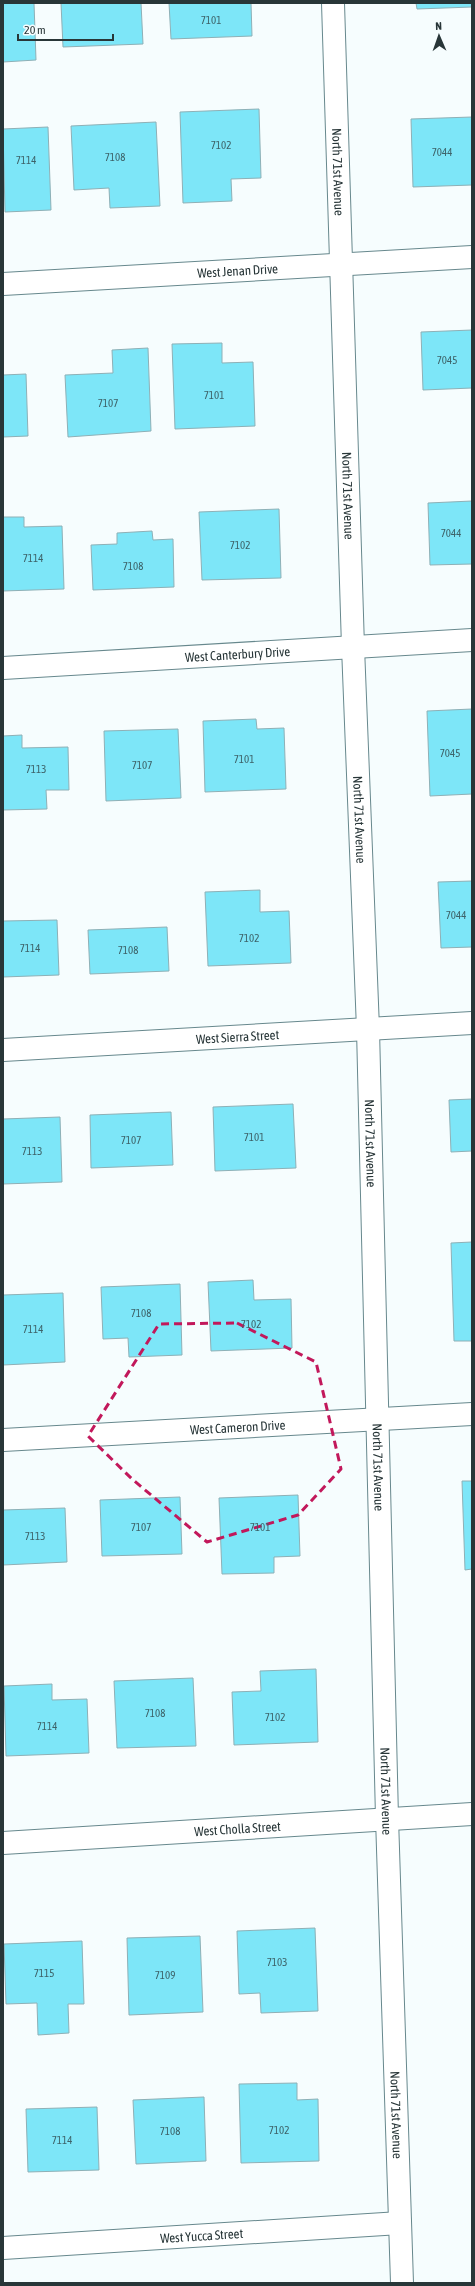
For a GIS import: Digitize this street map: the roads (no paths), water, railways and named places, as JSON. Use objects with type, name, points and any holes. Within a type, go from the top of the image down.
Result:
[{"type":"street","name":"North 71st Avenue","points":[[334,3],[354,648],[368,1029],[379,1420],[387,1818],[402,2283]]},
{"type":"street","name":"West Jenan Drive","points":[[3,284],[472,257]]},
{"type":"street","name":"West Canterbury Drive","points":[[3,668],[472,640]]},
{"type":"street","name":"West Sierra Street","points":[[3,1050],[472,1023]]},
{"type":"street","name":"West Cameron Drive","points":[[3,1440],[472,1414]]},
{"type":"street","name":"West Cholla Street","points":[[3,1842],[472,1814]]},
{"type":"street","name":"West Yucca Street","points":[[3,2248],[400,2223]]}]
